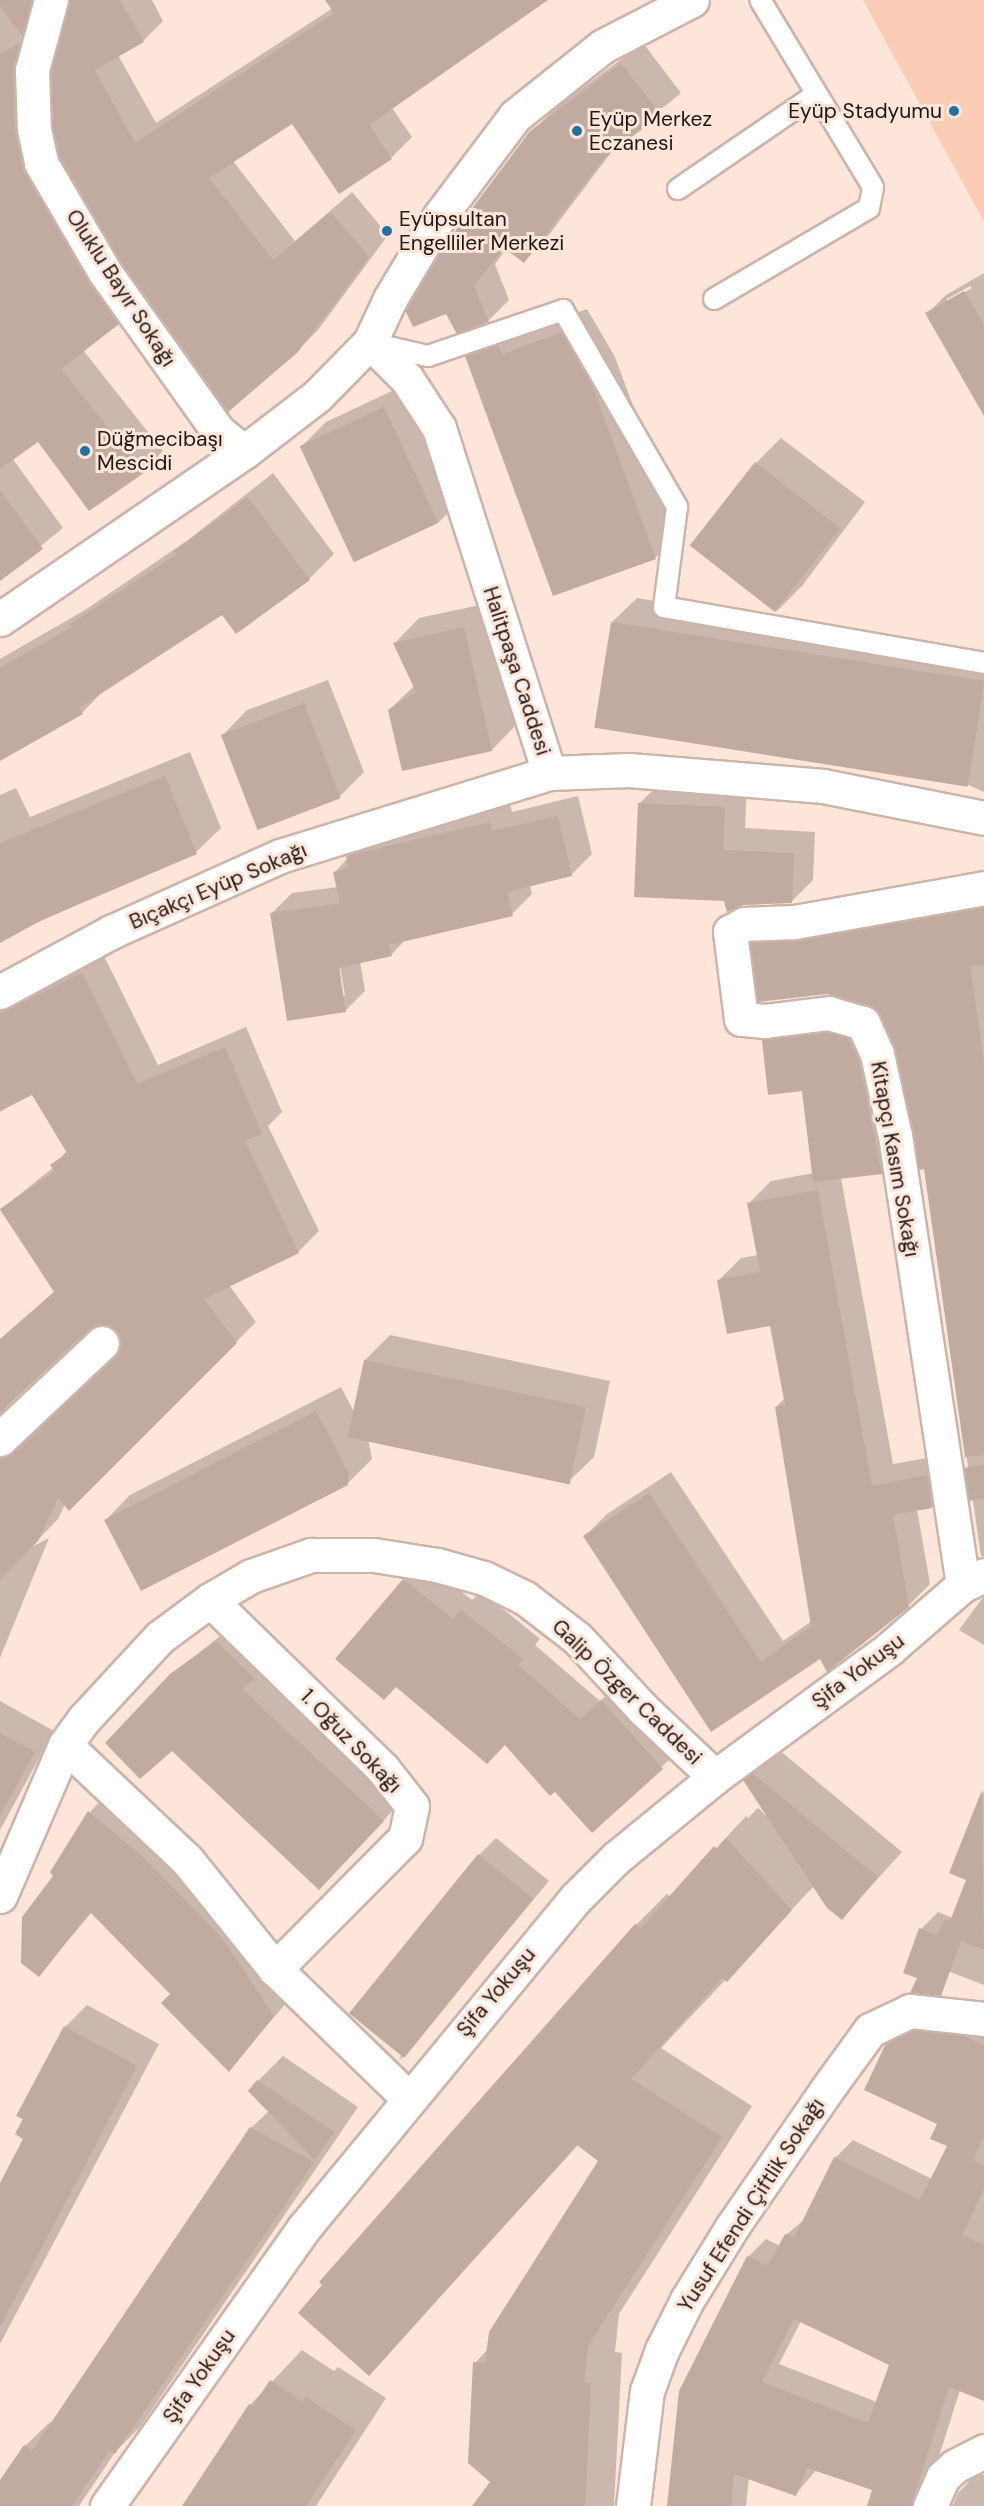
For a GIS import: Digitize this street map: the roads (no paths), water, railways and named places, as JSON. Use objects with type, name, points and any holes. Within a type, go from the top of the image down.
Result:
[{"type":"street","name":"Oluklu Bayır Sokağı","points":[[51,0],[32,70],[34,129],[42,163],[104,271],[218,431],[244,452]]},
{"type":"street","points":[[0,619],[244,452],[317,396],[370,342],[390,299],[440,217],[515,116],[603,46],[692,0]]},
{"type":"street","name":"Halitpaşa Caddesi","points":[[370,342],[407,379],[439,428],[549,772],[629,770],[823,786],[984,818]]},
{"type":"street","name":"Bıçakçı Eyüp Sokağı","points":[[0,992],[111,933],[280,856],[549,772]]},
{"type":"street","name":"Kitapçı Kasım Sokağı","points":[[974,1580],[895,1136],[878,1054],[863,1023],[830,1013],[765,1021],[741,1019],[730,932],[744,924],[794,922],[984,888]]},
{"type":"street","points":[[0,1439],[102,1342]]},
{"type":"street","name":"Galip Özger Caddesi","points":[[0,1896],[65,1745],[84,1719],[160,1637],[210,1600],[251,1576],[311,1555],[374,1555],[484,1578],[525,1598],[577,1638],[715,1777]]},
{"type":"street","name":"Şifa Yokuşu","points":[[107,2506],[303,2229],[408,2098],[576,1898],[616,1858],[715,1777],[889,1649],[974,1580]]},
{"type":"street","name":"1. Oğuz Sokağı","points":[[210,1600],[383,1769],[412,1806],[405,1838],[275,1969]]},
{"type":"street","points":[[65,1745],[187,1860],[275,1969],[408,2098]]},
{"type":"street","name":"Yusuf Efendi Çiftlik Sokağı","points":[[633,2506],[640,2429],[647,2391],[662,2350],[687,2300],[732,2227],[825,2092],[870,2030],[910,2011],[984,2019]]},
{"type":"street","points":[[930,2506],[943,2477],[955,2466],[984,2451]]},
{"type":"lane","points":[[714,299],[869,208],[873,187],[760,0]]},
{"type":"lane","points":[[678,189],[817,94]]},
{"type":"lane","points":[[370,342],[428,356],[562,310],[677,507],[664,607],[984,663]]},
{"type":"place","name":"Eyüp Stadyumu","points":[[954,111]]},
{"type":"place","name":"Eyüp Merkez Eczanesi","points":[[577,131]]},
{"type":"place","name":"Eyüpsultan Engelliler Merkezi","points":[[387,231]]},
{"type":"place","name":"Düğmecibaşı Mescidi","points":[[85,451]]}]
